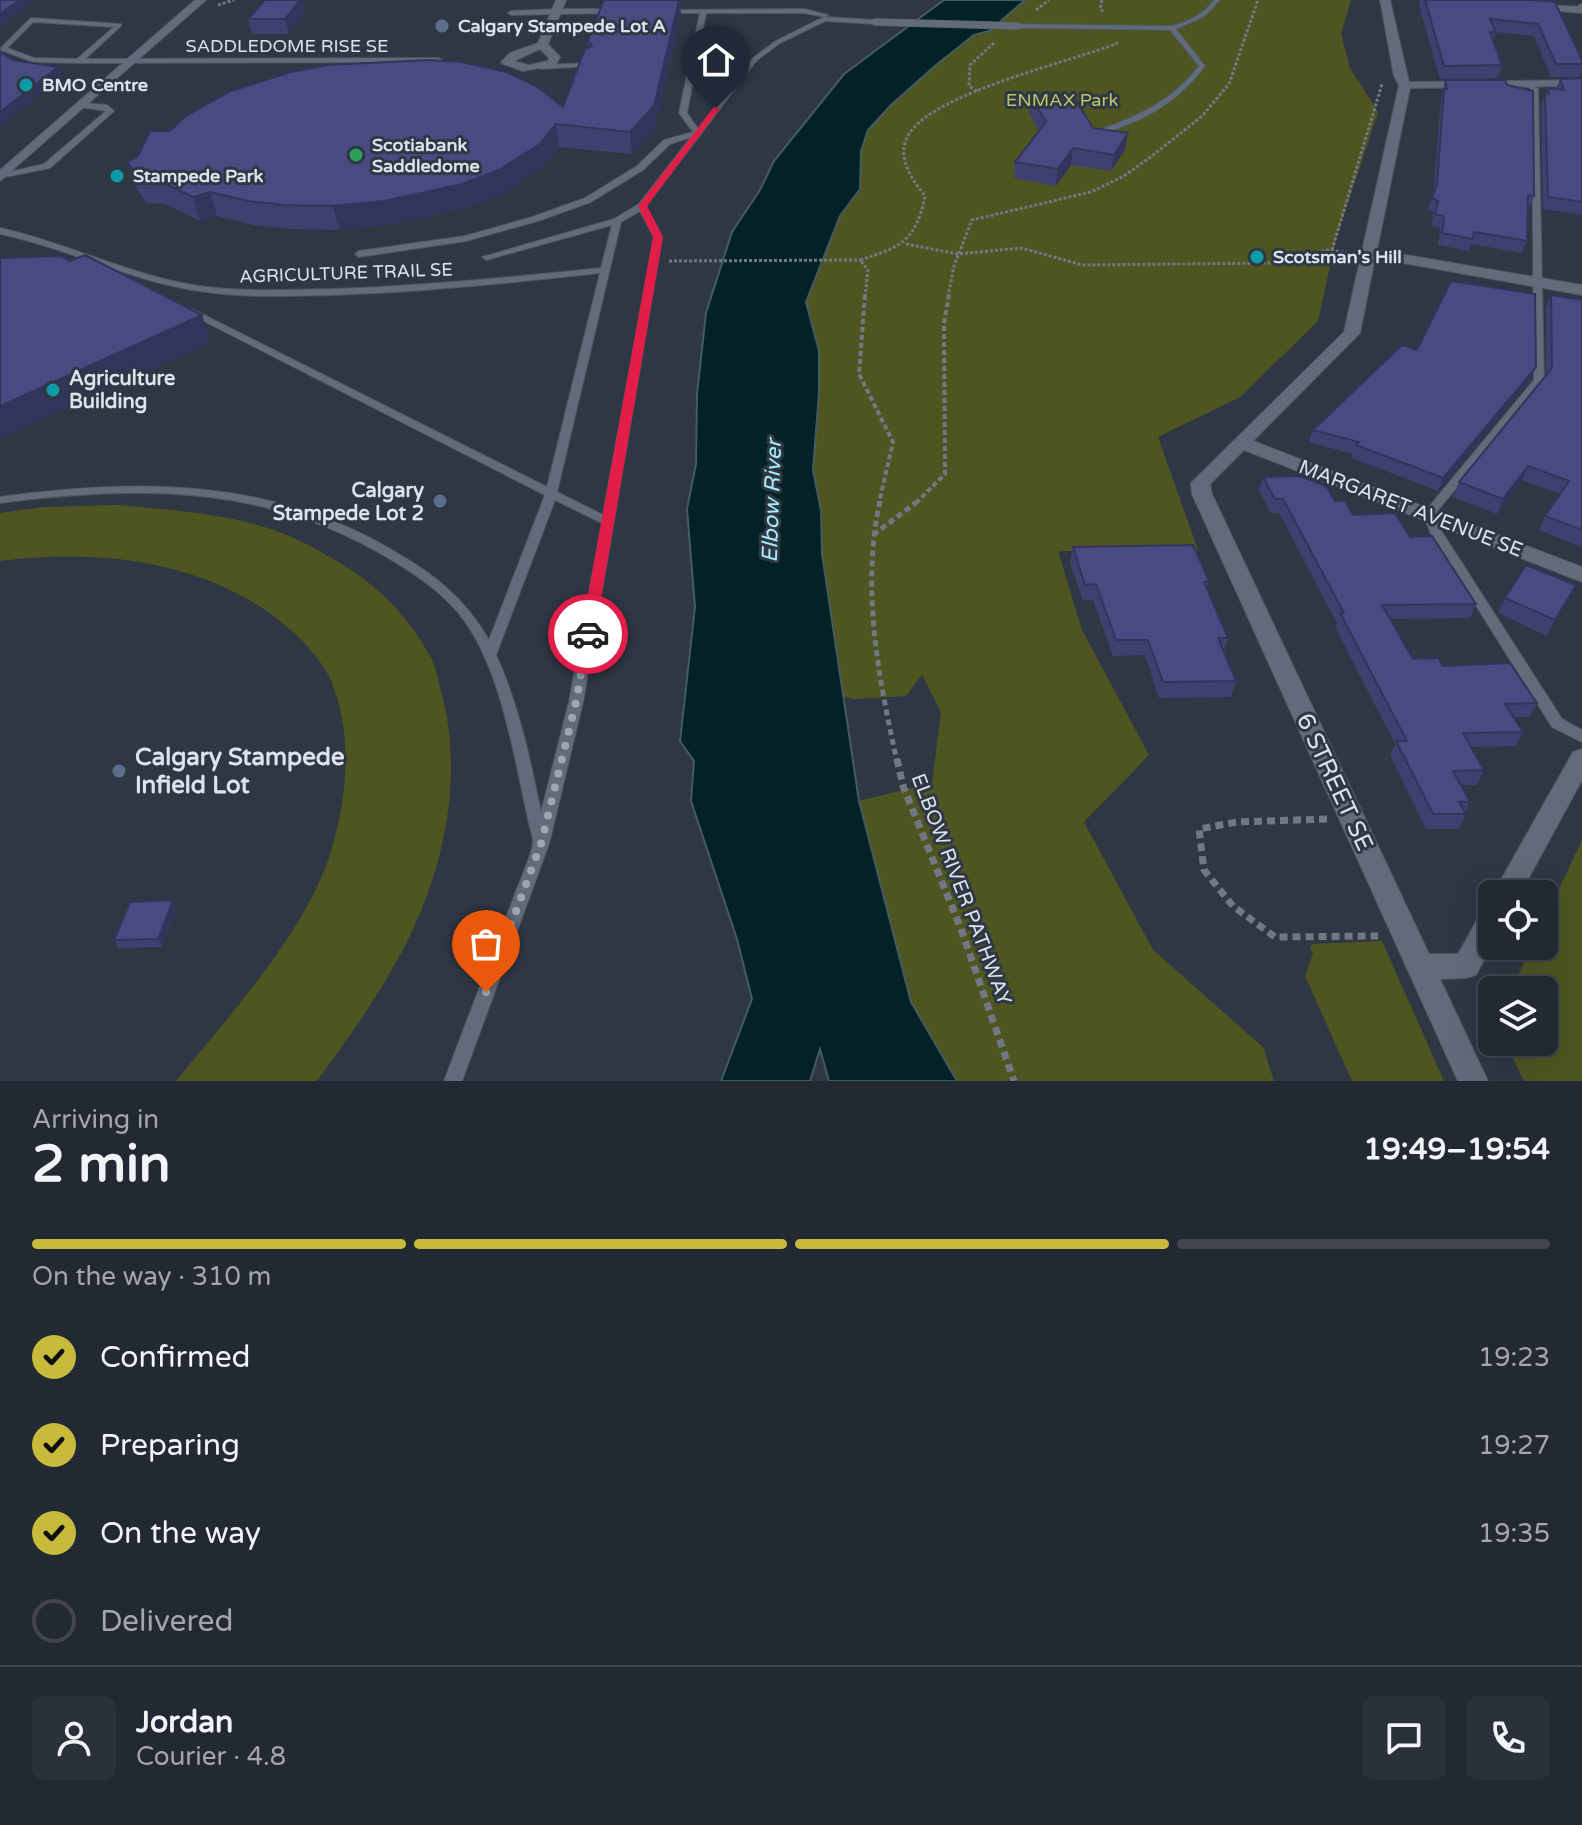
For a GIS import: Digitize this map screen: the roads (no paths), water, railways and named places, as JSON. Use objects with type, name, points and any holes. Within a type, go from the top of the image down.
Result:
[{"type":"street","points":[[1,176],[201,0]]},
{"type":"street","points":[[1240,442],[1352,333],[1405,85],[1400,76],[1385,0]]},
{"type":"street","points":[[1578,0],[1582,7]]},
{"type":"street","points":[[1517,5],[1582,7]]},
{"type":"street","points":[[542,45],[555,57],[552,63],[541,67],[514,66],[507,62],[514,55],[542,45],[558,8]]},
{"type":"street","points":[[1405,85],[1582,83]]},
{"type":"street","points":[[1371,253],[1582,290]]},
{"type":"street","name":"6 STREET SE","points":[[1240,442],[1200,483],[1202,494],[1473,1081]]},
{"type":"street","name":"MARGARET AVENUE SE","points":[[1240,442],[1582,575]]},
{"type":"street","points":[[1514,880],[1582,758]]},
{"type":"street","points":[[1420,967],[1466,966],[1478,944]]},
{"type":"lane","points":[[651,11],[804,11],[875,22],[1172,28],[1189,24],[1213,8],[1217,0]]},
{"type":"lane","points":[[512,11],[558,8],[620,11]]},
{"type":"lane","points":[[697,133],[683,113],[703,11]]},
{"type":"lane","points":[[486,257],[617,221],[642,206],[755,59],[825,14]]},
{"type":"lane","name":"SADDLEDOME RISE SE","points":[[79,61],[119,25],[31,20],[3,49],[33,60],[79,61],[439,60]]},
{"type":"lane","points":[[1107,130],[1134,121],[1170,101],[1190,84],[1202,66],[1172,28]]},
{"type":"lane","points":[[541,67],[590,62],[555,57]]},
{"type":"lane","points":[[1528,84],[1535,89],[1539,380],[1429,514],[1436,532],[1557,723],[1582,737]]},
{"type":"lane","points":[[1,176],[47,166],[110,111],[107,107],[84,105]]},
{"type":"lane","points":[[359,254],[466,238],[535,219],[588,200],[640,168],[667,142],[697,133]]},
{"type":"lane","points":[[453,1081],[541,844],[576,702],[658,237],[642,206]]},
{"type":"lane","points":[[489,657],[551,494],[617,221]]},
{"type":"lane","name":"AGRICULTURE TRAIL SE","points":[[0,231],[28,236],[161,280],[236,293],[385,291],[606,270]]},
{"type":"lane","points":[[155,294],[161,280]]},
{"type":"lane","points":[[180,306],[608,522]]},
{"type":"lane","points":[[0,500],[134,487],[217,495],[293,508],[380,545],[426,576],[471,620],[505,691],[541,844]]},
{"type":"water","name":"Elbow River","points":[[944,0],[1025,0],[989,31],[974,35],[936,65],[868,130],[861,151],[860,189],[840,216],[806,302],[819,351],[813,470],[821,511],[822,554],[859,801],[911,1002],[957,1081],[829,1081],[820,1049],[810,1081],[721,1081],[752,999],[737,939],[691,801],[694,761],[680,741],[695,607],[687,509],[696,464],[697,394],[706,313],[732,232],[760,190],[774,161],[844,74]]},
{"type":"place","name":"Calgary Stampede Lot A","points":[[442,26]]},
{"type":"place","name":"BMO Centre","points":[[26,85]]},
{"type":"place","name":"Scotiabank Saddledome","points":[[356,155]]},
{"type":"place","name":"Stampede Park","points":[[117,176]]},
{"type":"place","name":"Scotsman's Hill","points":[[1257,257]]},
{"type":"place","name":"Agriculture Building","points":[[53,390]]},
{"type":"place","name":"Calgary Stampede Lot 2","points":[[440,501]]},
{"type":"place","name":"Calgary Stampede Infield Lot","points":[[119,771]]},
{"type":"park label","name":"ENMAX Park","points":[[1062,100]]}]
